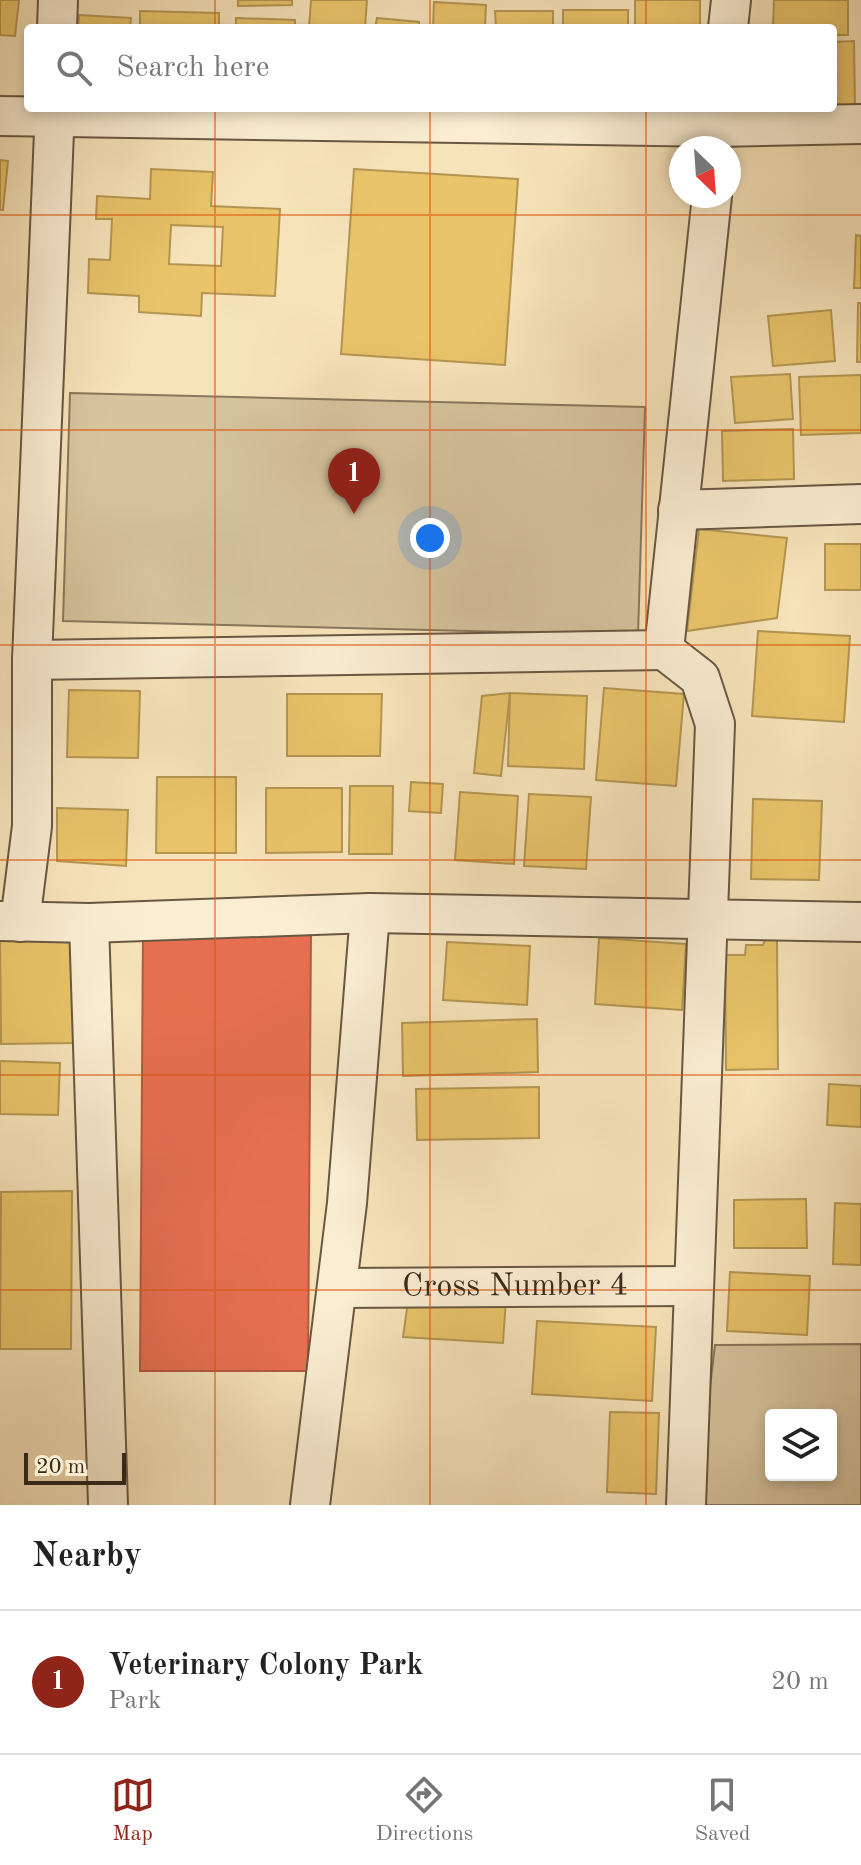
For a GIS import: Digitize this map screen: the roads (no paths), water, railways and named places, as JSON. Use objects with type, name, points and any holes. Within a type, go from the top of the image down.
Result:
[{"type":"street","points":[[57,24],[58,0]]},
{"type":"street","points":[[728,24],[731,0]]},
{"type":"street","points":[[0,116],[54,114],[719,128],[861,124]]},
{"type":"street","points":[[54,114],[32,660],[16,759],[32,826],[10,922],[89,923],[370,913],[861,922]]},
{"type":"street","points":[[664,650],[711,208]]},
{"type":"street","points":[[678,510],[861,504]]},
{"type":"street","points":[[32,660],[664,650],[700,678],[715,724],[705,919],[686,1505]]},
{"type":"street","points":[[310,1505],[347,1203],[370,913]]},
{"type":"street","points":[[89,923],[108,1505]]},
{"type":"street","name":"Cross Number 4","points":[[337,1288],[693,1286]]},
{"type":"place","name":"Veterinary Colony Park","points":[[354,514]]}]
